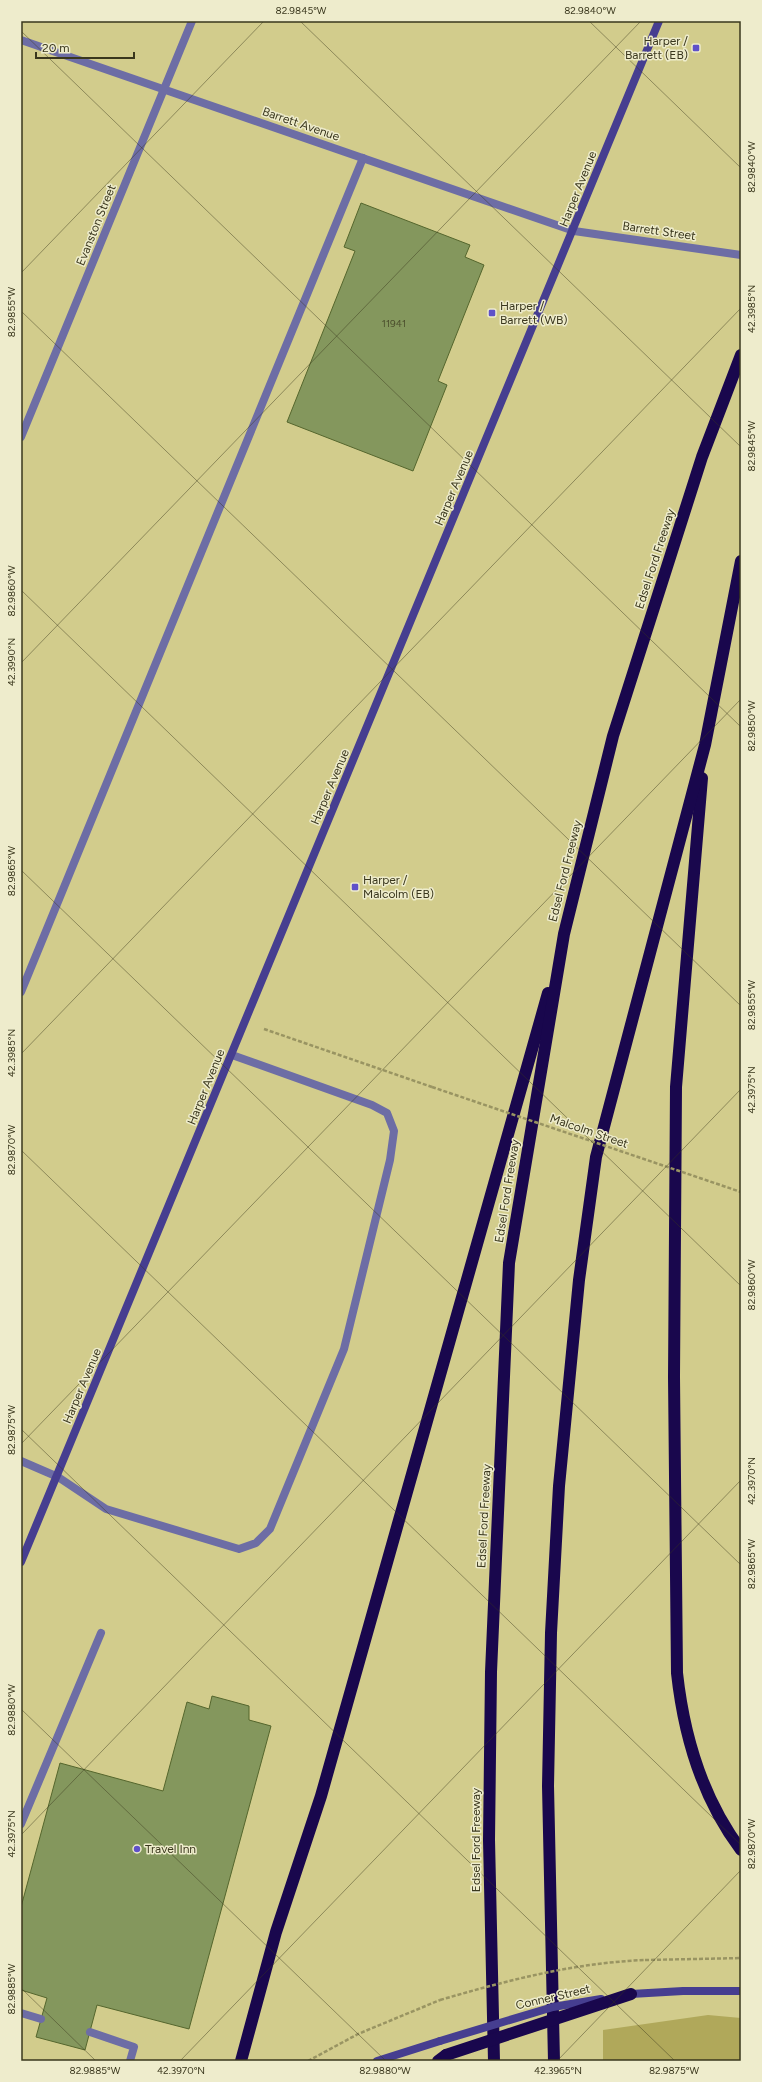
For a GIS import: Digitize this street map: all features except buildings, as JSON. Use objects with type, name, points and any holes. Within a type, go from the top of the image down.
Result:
[{"type":"highway","name":"Edsel Ford Freeway","points":[[494,2061],[489,1840],[491,1672],[509,1263],[564,934],[613,736],[702,457],[741,355]]},
{"type":"highway","points":[[554,2061],[548,1786],[551,1633],[559,1486],[579,1280],[596,1157],[705,745],[741,561]]},
{"type":"highway","points":[[705,745],[676,1087],[674,1377],[677,1673],[681,1707],[694,1762],[711,1804],[726,1830],[741,1850]]},
{"type":"highway","points":[[241,2061],[276,1932],[321,1796],[564,934]]},
{"type":"highway","points":[[442,2058],[631,1994]]},
{"type":"main road","name":"Harper Avenue","points":[[21,1562],[23,1551],[58,1477],[660,21]]},
{"type":"main road","name":"Conner Street","points":[[377,2061],[553,2007],[631,1994],[683,1991],[741,1991]]},
{"type":"street","name":"Evanston Street","points":[[21,438],[192,21]]},
{"type":"street","name":"Barrett Avenue","points":[[21,40],[574,231]]},
{"type":"street","points":[[21,992],[363,158]]},
{"type":"street","name":"Barrett Street","points":[[574,231],[741,255]]},
{"type":"street","points":[[21,1461],[58,1477],[106,1509],[239,1549],[256,1543],[270,1528],[344,1349],[390,1160],[394,1131],[387,1112],[372,1105],[232,1055]]},
{"type":"street","points":[[21,1824],[101,1633]]},
{"type":"street","points":[[21,2013],[41,2019]]},
{"type":"street","points":[[90,2032],[134,2047],[130,2061]]},
{"type":"path","name":"Malcolm Street","points":[[245,1023],[741,1192]]},
{"type":"path","points":[[308,2061],[358,2034],[440,2000],[505,1981],[560,1969],[614,1962],[741,1958]]},
{"type":"shaded area","points":[[708,2015],[741,2018],[741,2061],[603,2061],[603,2030]]},
{"type":"place","name":"Harper / Barrett (EB)","points":[[696,48]]},
{"type":"place","name":"Harper / Barrett (WB)","points":[[492,313]]},
{"type":"place","name":"Harper / Malcolm (EB)","points":[[355,887]]},
{"type":"place","name":"Travel Inn","points":[[137,1849]]}]
